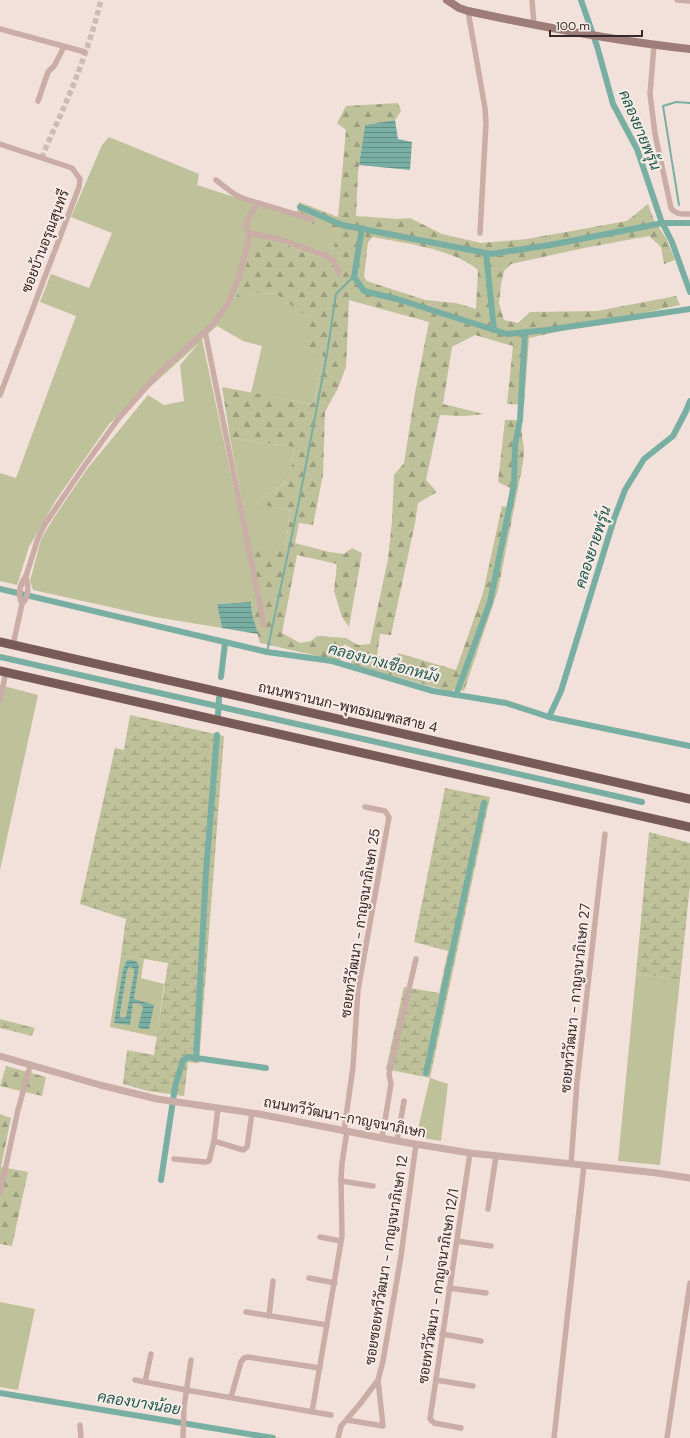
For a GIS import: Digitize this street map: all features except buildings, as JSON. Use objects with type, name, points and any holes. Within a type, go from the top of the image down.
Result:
[{"type":"main road","points":[[447,0],[459,8],[468,11],[534,25],[581,34],[690,49]]},
{"type":"main road","name":"ถนนพรานนก-พุทธมณฑลสาย 4","points":[[0,642],[690,799]]},
{"type":"main road","points":[[3,671],[690,827]]},
{"type":"street","points":[[532,0],[534,25]]},
{"type":"street","points":[[677,0],[690,0]]},
{"type":"street","points":[[468,11],[485,108],[486,123],[480,233]]},
{"type":"street","points":[[0,29],[85,52]]},
{"type":"street","points":[[654,45],[650,94],[655,134],[671,208],[674,212],[690,214]]},
{"type":"street","points":[[38,101],[48,72],[54,66],[64,47]]},
{"type":"street","name":"ซอยบ้านอรุณสุนทรี","points":[[0,145],[72,168],[80,179],[79,187],[0,395]]},
{"type":"street","points":[[216,180],[236,196],[311,219]]},
{"type":"street","points":[[258,203],[247,220],[246,229],[250,233],[282,240],[327,256],[334,261],[339,273]]},
{"type":"street","points":[[13,645],[22,601],[28,593],[25,580],[38,538],[45,524],[128,406],[158,374],[205,332],[220,316],[238,279],[250,233]]},
{"type":"street","points":[[205,332],[264,625]]},
{"type":"street","points":[[0,700],[3,671]]},
{"type":"street","name":"ซอยทวีวัฒนา - กาญจนาภิเษก 25","points":[[312,1412],[341,1241],[342,1163],[353,1067],[358,990],[389,817],[385,811],[365,807]]},
{"type":"street","name":"ซอยทวีวัฒนา - กาญจนาภิเษก 27","points":[[571,1164],[577,1082],[605,834]]},
{"type":"street","points":[[382,1138],[391,1084],[388,1074],[416,959]]},
{"type":"street","name":"ถนนทวีวัฒนา-กาญจนาภิเษก","points":[[0,1056],[30,1066],[100,1085],[160,1099],[252,1113],[397,1141],[470,1153],[690,1178]]},
{"type":"street","points":[[0,1193],[18,1110],[30,1066]]},
{"type":"street","points":[[397,1141],[404,1101]]},
{"type":"street","points":[[174,1159],[208,1161],[214,1141],[218,1108]]},
{"type":"street","points":[[214,1141],[243,1150],[245,1149],[247,1147],[252,1113]]},
{"type":"street","name":"ซอยซอยทวีวัฒนา - กาญจนาภิเษก 12","points":[[338,1438],[341,1426],[378,1380],[383,1361],[402,1250],[416,1144]]},
{"type":"street","name":"ซอยทวีวัฒนา - กาญจนาภิเษก 12/1","points":[[461,1428],[434,1423],[431,1422],[430,1419],[470,1153]]},
{"type":"street","points":[[488,1209],[496,1156]]},
{"type":"street","points":[[554,1438],[584,1165]]},
{"type":"street","points":[[341,1181],[373,1186]]},
{"type":"street","points":[[320,1237],[341,1241]]},
{"type":"street","points":[[456,1241],[491,1246]]},
{"type":"street","points":[[309,1278],[335,1283]]},
{"type":"street","points":[[269,1316],[273,1281]]},
{"type":"street","points":[[667,1438],[690,1283]]},
{"type":"street","points":[[450,1288],[486,1293]]},
{"type":"street","points":[[246,1312],[327,1325]]},
{"type":"street","points":[[442,1334],[481,1341]]},
{"type":"street","points":[[145,1382],[151,1354]]},
{"type":"street","points":[[232,1397],[241,1362],[244,1358],[256,1357],[320,1368]]},
{"type":"street","points":[[183,1438],[184,1407],[191,1360]]},
{"type":"street","points":[[135,1380],[331,1416]]},
{"type":"street","points":[[347,1420],[383,1426],[378,1380]]},
{"type":"street","points":[[436,1380],[473,1386]]},
{"type":"street","points":[[80,1425],[81,1438]]},
{"type":"green space","points":[[398,103],[401,111],[395,120],[365,125],[358,172],[356,216],[397,219],[410,218],[442,234],[481,243],[527,239],[627,221],[648,204],[654,220],[666,238],[675,260],[664,264],[661,247],[649,236],[511,264],[504,271],[501,285],[499,303],[504,320],[518,323],[530,312],[597,311],[676,296],[680,305],[529,338],[524,405],[507,404],[513,346],[475,335],[452,347],[443,404],[484,414],[465,416],[440,415],[426,480],[437,492],[418,503],[391,635],[380,634],[377,656],[396,661],[398,653],[456,670],[483,593],[502,506],[507,507],[510,488],[498,482],[505,420],[520,420],[524,450],[523,463],[498,590],[464,691],[455,689],[451,692],[351,664],[353,649],[344,644],[340,661],[260,643],[252,614],[251,599],[256,591],[251,550],[286,550],[285,546],[291,511],[251,502],[275,490],[286,481],[291,469],[294,447],[230,438],[222,387],[311,404],[314,402],[323,355],[309,350],[310,319],[276,294],[258,293],[235,300],[255,238],[281,242],[306,254],[319,257],[331,253],[340,231],[296,219],[299,202],[338,217],[346,130],[337,123],[346,106]],"holes":[[[373,237],[428,248],[456,257],[468,263],[478,270],[476,309],[456,303],[425,300],[367,281],[364,277],[368,242]],[[349,300],[429,322],[415,393],[404,463],[394,475],[392,521],[388,559],[370,644],[358,645],[346,638],[317,636],[311,641],[300,643],[282,633],[297,555],[337,564],[334,591],[342,617],[349,627],[362,553],[352,548],[344,554],[329,552],[295,543],[299,523],[313,525],[323,475],[325,412],[338,388],[346,367]]]},
{"type":"green space","points":[[109,137],[199,174],[197,185],[340,231],[331,253],[319,257],[306,254],[281,242],[245,271],[235,299],[258,293],[276,294],[310,319],[310,350],[323,355],[314,402],[312,404],[251,393],[262,346],[243,341],[217,326],[202,339],[256,592],[251,599],[251,602],[217,604],[222,628],[155,617],[33,590],[30,581],[41,539],[53,519],[87,469],[148,395],[164,405],[184,401],[180,365],[199,343],[109,424],[56,500],[29,547],[17,585],[0,581],[0,473],[16,478],[76,316],[40,302],[51,274],[89,288],[112,233],[71,217],[102,145]]},
{"type":"green space","points":[[230,438],[294,447],[292,466],[287,480],[281,486],[252,502],[291,511],[285,546],[286,550],[251,550]]},
{"type":"green space","points":[[0,685],[38,695],[0,870]]},
{"type":"green space","points":[[130,715],[224,736],[199,1063],[188,1062],[184,1096],[148,1091],[123,1084],[127,1050],[154,1055],[168,963],[121,955],[126,919],[80,904],[115,748],[124,750]]},
{"type":"green space","points":[[445,788],[490,797],[430,1078],[386,1069],[404,987],[439,993],[448,951],[414,942]]},
{"type":"green space","points":[[649,832],[690,843],[690,885],[680,980],[636,974]]},
{"type":"green space","points":[[121,955],[144,959],[141,978],[164,984],[157,1037],[110,1027]],"holes":[[[127,960],[139,966],[134,999],[153,1013],[140,1004],[133,1003],[130,1024],[115,1023],[123,969]]]},
{"type":"green space","points":[[129,967],[133,968],[134,973],[126,1016],[124,1018],[120,1017],[120,1014],[127,970]]},
{"type":"green space","points":[[636,974],[680,980],[660,1165],[618,1161]]},
{"type":"green space","points":[[0,1019],[35,1028],[32,1036],[0,1028]]},
{"type":"green space","points":[[6,1066],[46,1077],[42,1096],[0,1086]]},
{"type":"green space","points":[[430,1078],[448,1084],[441,1141],[416,1137]]},
{"type":"green space","points":[[0,1114],[11,1118],[1,1167],[28,1172],[12,1246],[0,1244]]},
{"type":"green space","points":[[0,1302],[35,1309],[18,1390],[0,1387]]},
{"type":"water","points":[[395,120],[398,139],[412,142],[410,170],[359,165],[365,125]]},
{"type":"water","points":[[251,602],[252,614],[258,634],[222,628],[217,604]]},
{"type":"water","points":[[127,960],[136,961],[139,966],[134,999],[154,1005],[149,1029],[142,1029],[138,1027],[143,1007],[140,1004],[133,1003],[130,1025],[114,1023],[123,969]],"holes":[[[129,967],[133,968],[134,973],[126,1016],[124,1018],[120,1017],[120,1014],[127,971]]]},
{"type":"waterway","name":"คลองยายพรุ้น","points":[[581,0],[597,46],[613,104],[637,149],[661,220],[672,242],[690,292]]},
{"type":"waterway","points":[[679,205],[663,106],[676,102],[690,103]]},
{"type":"waterway","points":[[300,207],[342,225],[491,254],[550,245],[663,223],[690,223]]},
{"type":"waterway","points":[[362,228],[354,277],[364,291],[397,299],[507,334],[547,330],[690,309]]},
{"type":"waterway","points":[[486,253],[494,330]]},
{"type":"waterway","points":[[267,652],[299,501],[327,354],[336,294],[354,276]]},
{"type":"waterway","points":[[456,695],[490,602],[514,485],[515,445],[520,420],[525,332]]},
{"type":"waterway","name":"คลองยายพรุ้น","points":[[549,717],[561,691],[614,519],[625,490],[644,459],[673,436],[690,401]]},
{"type":"waterway","name":"คลองบางเชือกหนัง","points":[[0,589],[267,652],[332,661],[433,691],[506,703],[549,717],[690,746]]},
{"type":"waterway","points":[[221,677],[225,643]]},
{"type":"waterway","points":[[0,657],[642,802]]},
{"type":"waterway","points":[[218,715],[219,698]]},
{"type":"waterway","points":[[196,1058],[206,872],[217,735]]},
{"type":"waterway","points":[[426,1073],[484,803]]},
{"type":"waterway","points":[[161,1180],[175,1087],[183,1060],[189,1057],[266,1068]]},
{"type":"waterway","name":"คลองบางน้อย","points":[[0,1393],[273,1438]]},
{"type":"tunnel","points":[[42,158],[80,68],[94,28],[101,0]]}]
